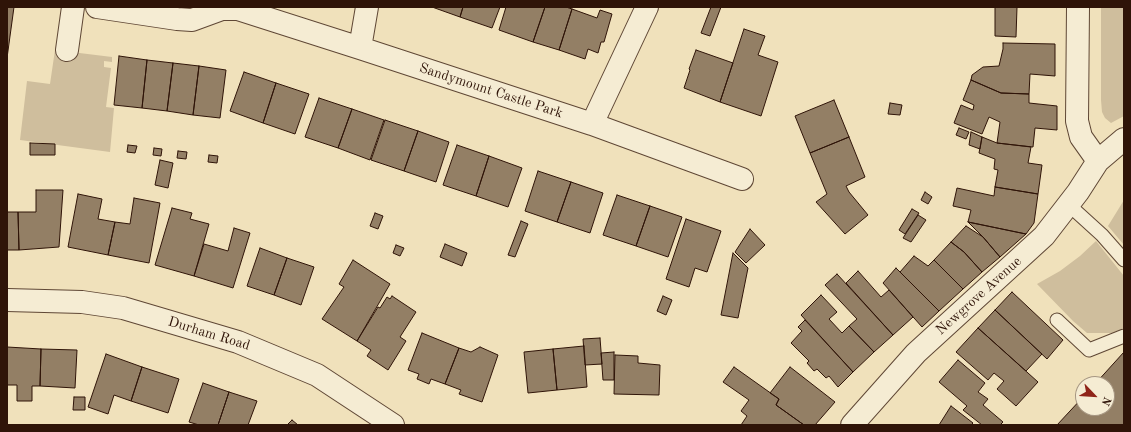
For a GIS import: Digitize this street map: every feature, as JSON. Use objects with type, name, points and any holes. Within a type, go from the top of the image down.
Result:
[{"type":"street","points":[[67,50],[73,7]]},
{"type":"street","name":"Sandymount Castle Park","points":[[98,7],[192,20],[222,9],[238,9],[592,124],[742,178]]},
{"type":"street","points":[[360,48],[367,7]]},
{"type":"street","points":[[592,124],[647,7]]},
{"type":"street","points":[[1078,7],[1077,121],[1081,137],[1098,161]]},
{"type":"street","name":"Newgrove Avenue","points":[[852,425],[916,353],[1044,236],[1068,205],[1098,161],[1124,139]]},
{"type":"street","name":"Durham Road","points":[[7,300],[82,302],[123,308],[238,342],[317,375],[393,425]]},
{"type":"lane","points":[[1068,205],[1102,235],[1124,260]]},
{"type":"lane","points":[[1057,320],[1089,350],[1124,336]]},
{"type":"shaded area","points":[[1101,7],[1124,7],[1124,116],[1111,123],[1105,118],[1102,112]]},
{"type":"shaded area","points":[[55,50],[112,57],[112,62],[104,61],[104,67],[111,68],[106,107],[114,108],[110,152],[20,140],[27,81],[50,84]]},
{"type":"shaded area","points":[[1124,200],[1124,245],[1108,226]]},
{"type":"shaded area","points":[[1096,241],[1124,276],[1124,327],[1117,333],[1087,333],[1073,321],[1037,284],[1060,271],[1080,256]]},
{"type":"building","points":[[7,7],[14,7],[7,58]]},
{"type":"building","points":[[432,7],[463,7],[460,17]]},
{"type":"building","points":[[463,7],[500,7],[492,28],[460,17]]},
{"type":"building","points":[[506,7],[545,7],[533,42],[499,30]]},
{"type":"building","points":[[545,7],[566,7],[572,9],[559,50],[533,42]]},
{"type":"building","points":[[711,7],[721,7],[710,36],[701,33]]},
{"type":"building","points":[[995,7],[1017,7],[1016,37],[995,36]]},
{"type":"building","points":[[572,9],[597,18],[600,10],[612,14],[604,42],[601,42],[598,53],[588,49],[585,59],[559,50]]},
{"type":"building","points":[[744,29],[765,36],[758,55],[778,62],[761,116],[720,102]]},
{"type":"building","points":[[1003,43],[1055,44],[1055,76],[1030,74],[1029,94],[1001,93],[971,80],[972,75],[983,67],[999,66]]},
{"type":"building","points":[[696,50],[733,63],[720,102],[684,88]]},
{"type":"building","points":[[119,56],[147,60],[142,108],[114,105]]},
{"type":"building","points":[[147,60],[173,63],[167,111],[142,108]]},
{"type":"building","points":[[173,63],[199,66],[193,115],[167,111]]},
{"type":"building","points":[[199,66],[226,70],[220,118],[193,115]]},
{"type":"building","points":[[244,72],[276,83],[263,123],[230,111]]},
{"type":"building","points":[[971,80],[1001,93],[1029,94],[1029,103],[1057,106],[1057,130],[1035,128],[1033,147],[997,143],[1000,122],[989,117],[982,134],[954,123],[961,105],[973,110],[974,105],[963,100]]},
{"type":"building","points":[[276,83],[309,94],[295,134],[263,123]]},
{"type":"building","points":[[319,98],[352,109],[338,148],[305,137]]},
{"type":"building","points":[[834,100],[849,137],[810,153],[795,116]]},
{"type":"building","points":[[890,103],[902,105],[900,115],[888,114]]},
{"type":"building","points":[[352,109],[384,120],[370,160],[338,148]]},
{"type":"building","points":[[385,120],[418,131],[404,171],[371,160]]},
{"type":"building","points":[[959,128],[969,132],[966,139],[956,135]]},
{"type":"building","points":[[418,131],[449,142],[436,182],[404,171]]},
{"type":"building","points":[[971,132],[982,137],[980,149],[969,145]]},
{"type":"building","points":[[849,137],[865,177],[846,186],[849,192],[868,215],[845,234],[816,202],[827,194],[810,153]]},
{"type":"building","points":[[982,137],[997,143],[1031,147],[1028,163],[1042,165],[1038,194],[995,187],[998,170],[994,169],[995,159],[979,153]]},
{"type":"building","points":[[30,143],[55,144],[55,155],[30,155]]},
{"type":"building","points":[[128,145],[137,146],[135,153],[127,152]]},
{"type":"building","points":[[457,145],[489,156],[476,196],[443,185]]},
{"type":"building","points":[[154,148],[162,149],[161,156],[153,155]]},
{"type":"building","points":[[178,151],[187,152],[186,159],[177,158]]},
{"type":"building","points":[[209,155],[218,156],[217,163],[208,162]]},
{"type":"building","points":[[489,156],[522,168],[508,207],[476,196]]},
{"type":"building","points":[[160,160],[173,163],[168,188],[155,185]]},
{"type":"building","points":[[538,171],[571,182],[557,222],[525,211]]},
{"type":"building","points":[[571,182],[603,193],[590,233],[557,222]]},
{"type":"building","points":[[995,187],[1038,194],[1034,223],[1026,234],[968,222],[971,210],[953,206],[957,188],[994,196]]},
{"type":"building","points":[[36,190],[63,190],[59,247],[19,250],[18,212],[36,212]]},
{"type":"building","points":[[925,192],[932,197],[928,204],[921,200]]},
{"type":"building","points":[[78,194],[102,199],[98,219],[115,222],[108,255],[68,247]]},
{"type":"building","points":[[617,195],[650,206],[636,246],[603,235]]},
{"type":"building","points":[[134,198],[160,203],[149,263],[108,255],[115,222],[130,224]]},
{"type":"building","points":[[650,206],[682,217],[668,257],[636,246]]},
{"type":"building","points":[[172,208],[192,213],[190,219],[209,224],[194,276],[155,265]]},
{"type":"building","points":[[912,209],[919,213],[905,234],[899,230]]},
{"type":"building","points":[[7,212],[18,212],[19,250],[7,250]]},
{"type":"building","points":[[375,213],[383,216],[378,229],[370,226]]},
{"type":"building","points":[[918,215],[926,220],[911,242],[903,238]]},
{"type":"building","points":[[686,219],[721,231],[707,272],[695,268],[689,287],[666,279]]},
{"type":"building","points":[[521,221],[528,224],[515,257],[508,255]]},
{"type":"building","points":[[968,222],[1026,234],[1000,257]]},
{"type":"building","points":[[966,226],[983,237],[1000,257],[982,272],[964,252],[951,242]]},
{"type":"building","points":[[234,228],[250,233],[233,288],[194,276],[204,244],[228,251]]},
{"type":"building","points":[[750,229],[765,245],[746,263],[735,252]]},
{"type":"building","points":[[951,242],[964,252],[982,272],[963,289],[934,260]]},
{"type":"building","points":[[445,244],[467,253],[462,266],[440,257]]},
{"type":"building","points":[[396,245],[404,248],[400,256],[393,253]]},
{"type":"building","points":[[260,248],[287,258],[274,295],[247,286]]},
{"type":"building","points":[[733,253],[748,268],[738,318],[721,315]]},
{"type":"building","points":[[914,256],[928,266],[934,260],[963,289],[939,311],[900,272]]},
{"type":"building","points":[[287,258],[314,267],[301,305],[274,295]]},
{"type":"building","points":[[353,260],[390,284],[357,341],[322,319],[344,287],[339,284]]},
{"type":"building","points":[[896,268],[939,311],[922,327],[883,283]]},
{"type":"building","points":[[858,271],[881,297],[889,290],[913,317],[893,335],[846,283]]},
{"type":"building","points":[[837,274],[893,335],[874,352],[849,326],[857,319],[825,285]]},
{"type":"building","points":[[1012,292],[1063,340],[1047,359],[995,310]]},
{"type":"building","points":[[821,295],[837,312],[829,319],[842,333],[849,326],[874,352],[853,372],[801,315]]},
{"type":"building","points":[[392,296],[416,312],[400,337],[406,341],[388,370],[367,356],[371,350],[357,341],[378,307],[380,308],[387,297],[390,299]]},
{"type":"building","points":[[663,296],[672,300],[666,315],[657,311]]},
{"type":"building","points":[[995,310],[1042,354],[1026,371],[978,328]]},
{"type":"building","points":[[805,320],[853,372],[838,387],[829,376],[826,378],[817,369],[814,371],[807,363],[809,361],[791,343],[802,331],[798,327]]},
{"type":"building","points":[[978,328],[1038,382],[1016,406],[997,389],[1004,381],[994,373],[988,380],[956,352]]},
{"type":"building","points":[[422,333],[459,348],[445,384],[431,379],[429,384],[417,379],[419,374],[408,370]]},
{"type":"building","points":[[600,338],[602,364],[585,365],[583,339]]},
{"type":"building","points":[[584,346],[587,387],[557,390],[553,349]]},
{"type":"building","points":[[7,347],[41,349],[40,386],[32,386],[32,401],[17,401],[17,385],[7,385]]},
{"type":"building","points":[[480,347],[498,355],[482,402],[459,394],[461,390],[445,384],[459,348],[471,352]]},
{"type":"building","points":[[41,349],[77,350],[75,388],[40,386]]},
{"type":"building","points":[[553,349],[557,390],[528,393],[524,352]]},
{"type":"building","points":[[614,352],[614,380],[603,380],[601,353]]},
{"type":"building","points":[[1124,352],[1124,425],[1057,425],[1075,406],[1075,416],[1115,416],[1115,376],[1102,376]]},
{"type":"building","points":[[106,354],[142,367],[131,401],[114,395],[108,414],[88,407]]},
{"type":"building","points":[[615,355],[638,356],[638,363],[660,365],[659,395],[614,394]]},
{"type":"building","points":[[958,360],[985,383],[978,392],[988,399],[983,405],[1003,422],[1000,425],[982,425],[963,410],[967,406],[939,382]]},
{"type":"building","points":[[142,367],[179,379],[168,413],[131,401]]},
{"type":"building","points":[[734,367],[779,399],[776,405],[804,425],[741,425],[747,416],[741,411],[749,400],[723,382]]},
{"type":"building","points":[[790,367],[835,402],[815,425],[804,425],[776,405],[779,399],[770,393]]},
{"type":"building","points":[[203,383],[229,392],[218,425],[199,425],[189,422]]},
{"type":"building","points":[[229,392],[257,401],[248,425],[218,425]]},
{"type":"building","points":[[74,397],[85,397],[85,410],[73,410]]},
{"type":"building","points":[[951,406],[973,423],[971,425],[939,425]]},
{"type":"building","points":[[292,420],[298,425],[287,425]]}]
